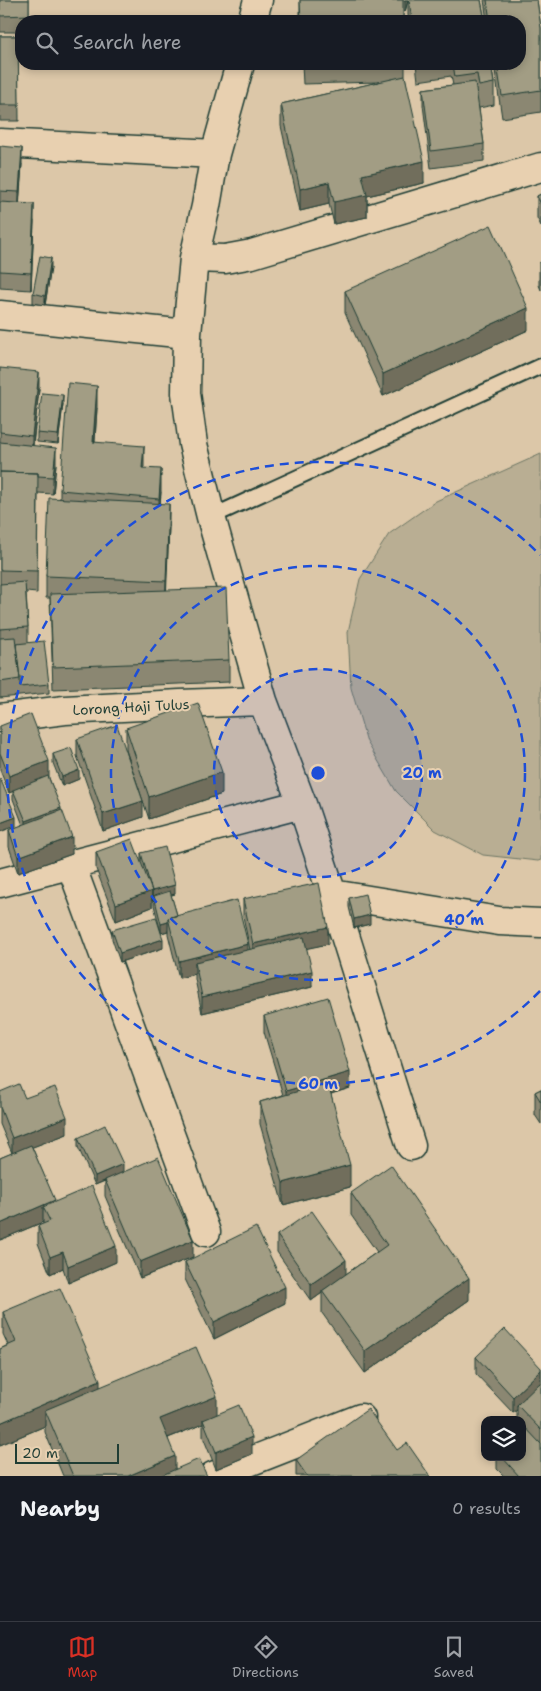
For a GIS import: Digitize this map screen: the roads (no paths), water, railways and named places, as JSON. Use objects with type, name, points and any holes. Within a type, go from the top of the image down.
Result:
[{"type":"street","points":[[254,15],[258,0]]},
{"type":"street","points":[[238,70],[215,154],[194,258],[187,334],[186,393],[193,444],[211,517],[263,701],[302,804],[332,894],[411,1146]]},
{"type":"street","points":[[0,143],[215,154]]},
{"type":"street","points":[[194,258],[225,259],[252,254],[541,167]]},
{"type":"street","points":[[0,315],[187,334]]},
{"type":"street","name":"Lorong Haji Tulus","points":[[0,718],[65,710],[263,701]]},
{"type":"street","points":[[0,884],[302,804]]},
{"type":"street","points":[[71,865],[206,1232]]},
{"type":"street","points":[[332,894],[499,921],[541,923]]},
{"type":"street","points":[[213,1476],[361,1418]]},
{"type":"lane","points":[[211,517],[541,366]]}]
